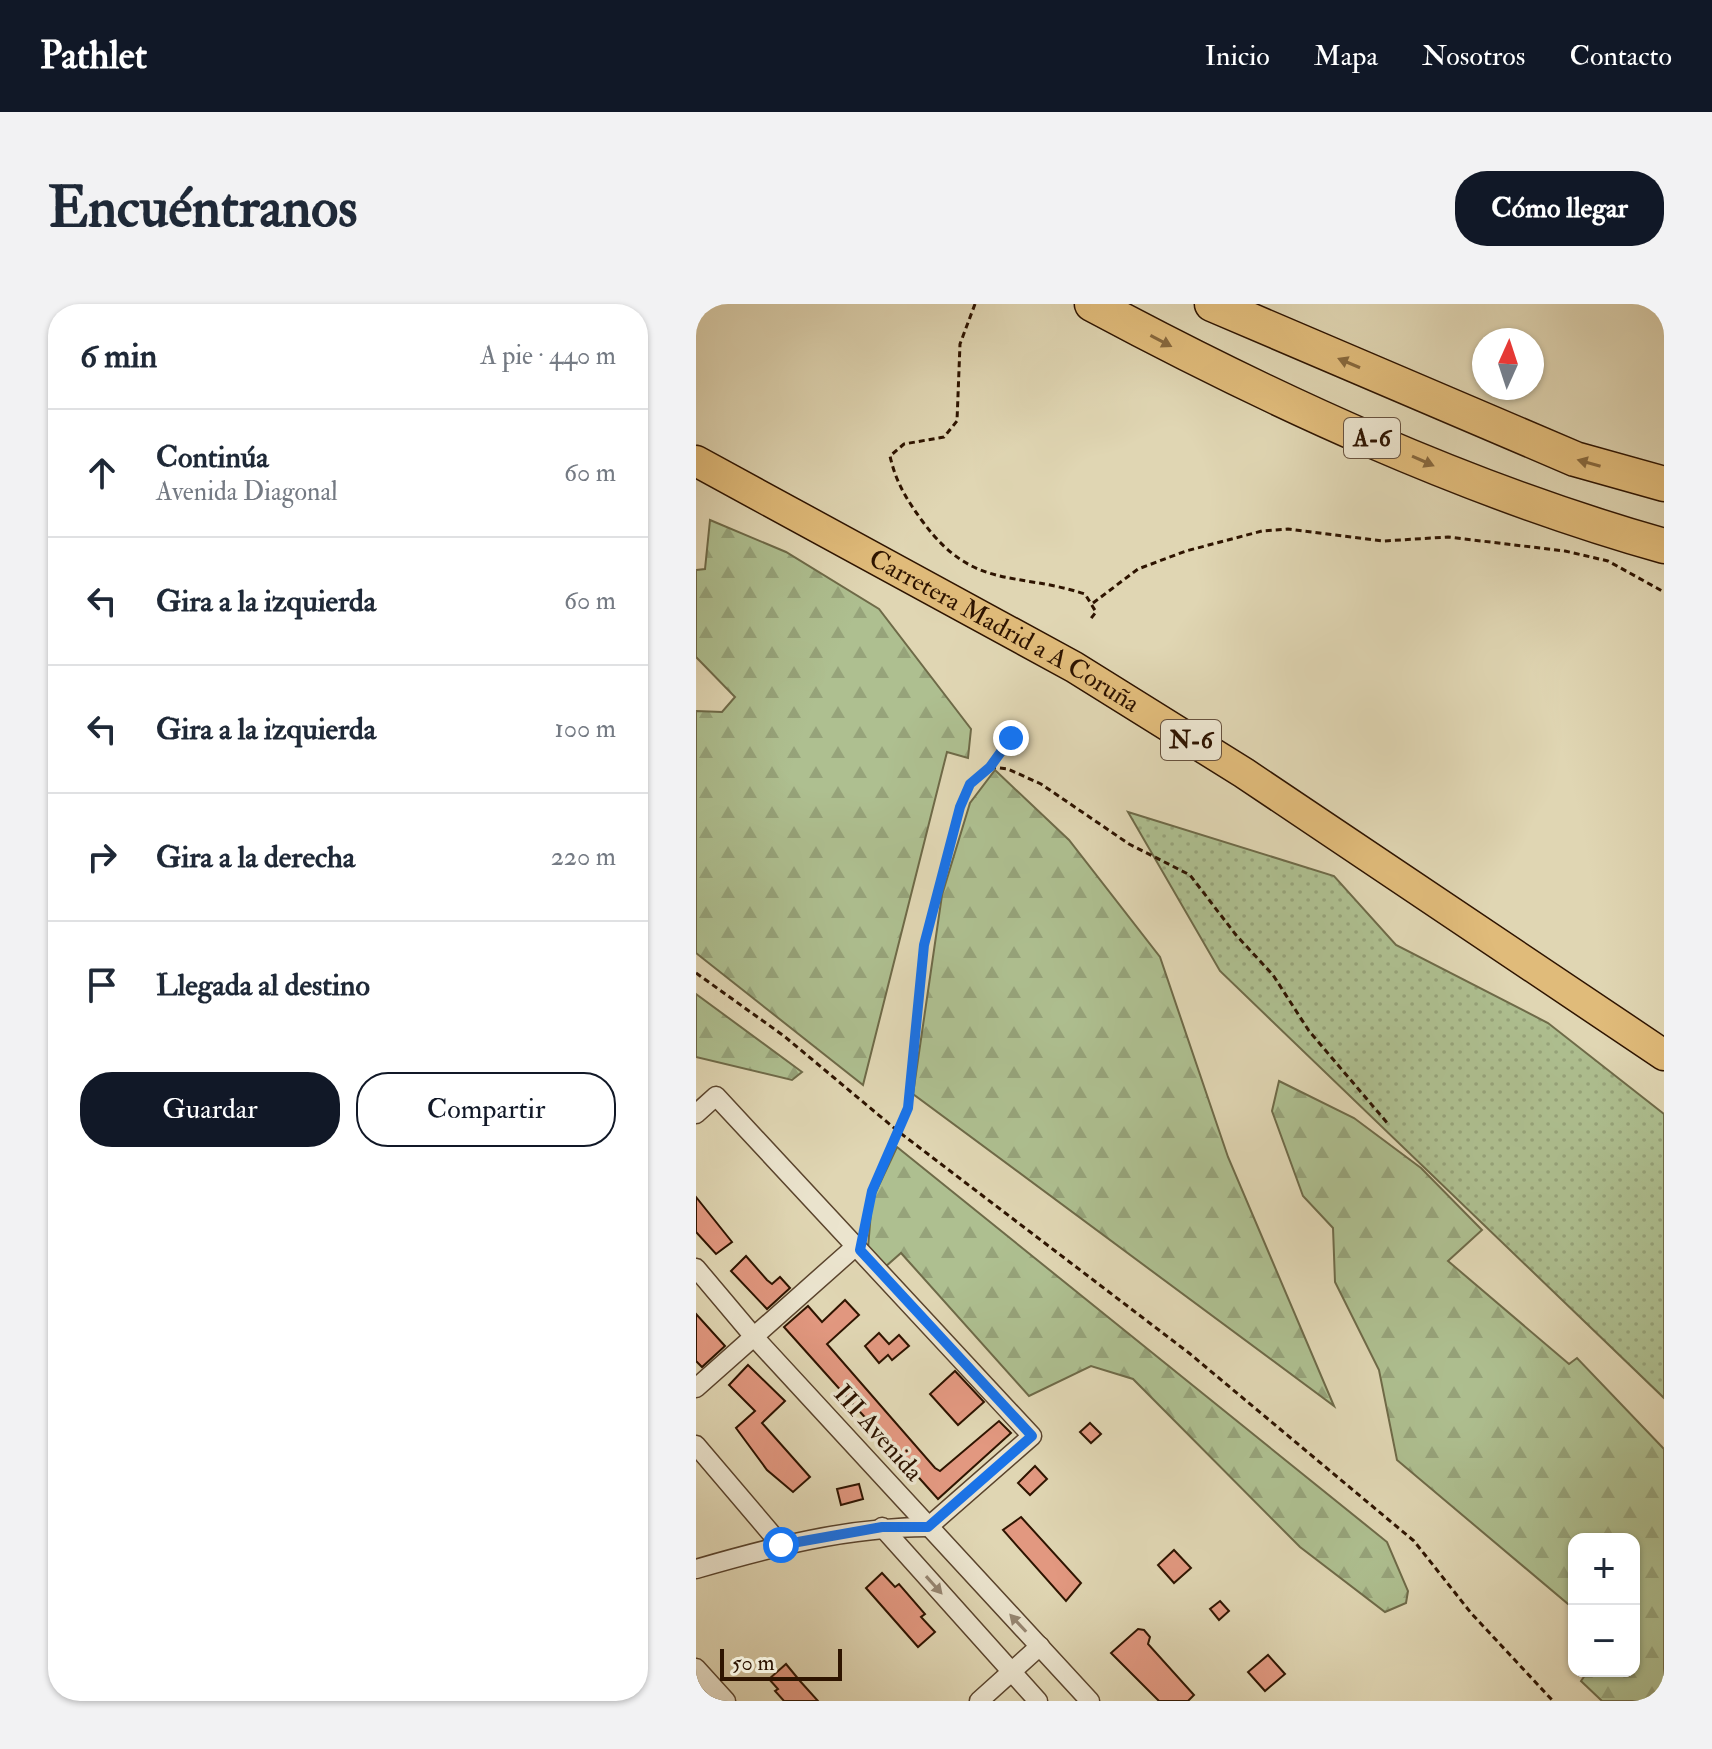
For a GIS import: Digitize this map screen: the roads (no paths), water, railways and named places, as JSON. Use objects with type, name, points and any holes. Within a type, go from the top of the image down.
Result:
[{"type":"highway","name":"A-6","points":[[1092,304],[1196,360],[1448,472],[1664,546]]},
{"type":"highway","name":"A-6","points":[[1212,304],[1575,459],[1664,484]]},
{"type":"highway","name":"Carretera Madrid a A Coruña","points":[[696,461],[1074,667],[1244,773],[1664,1055]]},
{"type":"street","points":[[696,1114],[716,1096],[1032,1436],[928,1527],[882,1527],[781,1545],[696,1569]]},
{"type":"street","points":[[696,1388],[858,1248]]},
{"type":"street","name":"III Avenida","points":[[696,1268],[755,1338],[1090,1701]]},
{"type":"street","points":[[696,1445],[781,1545]]},
{"type":"street","points":[[882,1527],[1038,1701]]},
{"type":"street","points":[[979,1701],[1040,1646]]},
{"type":"street","points":[[696,1668],[726,1701]]}]
